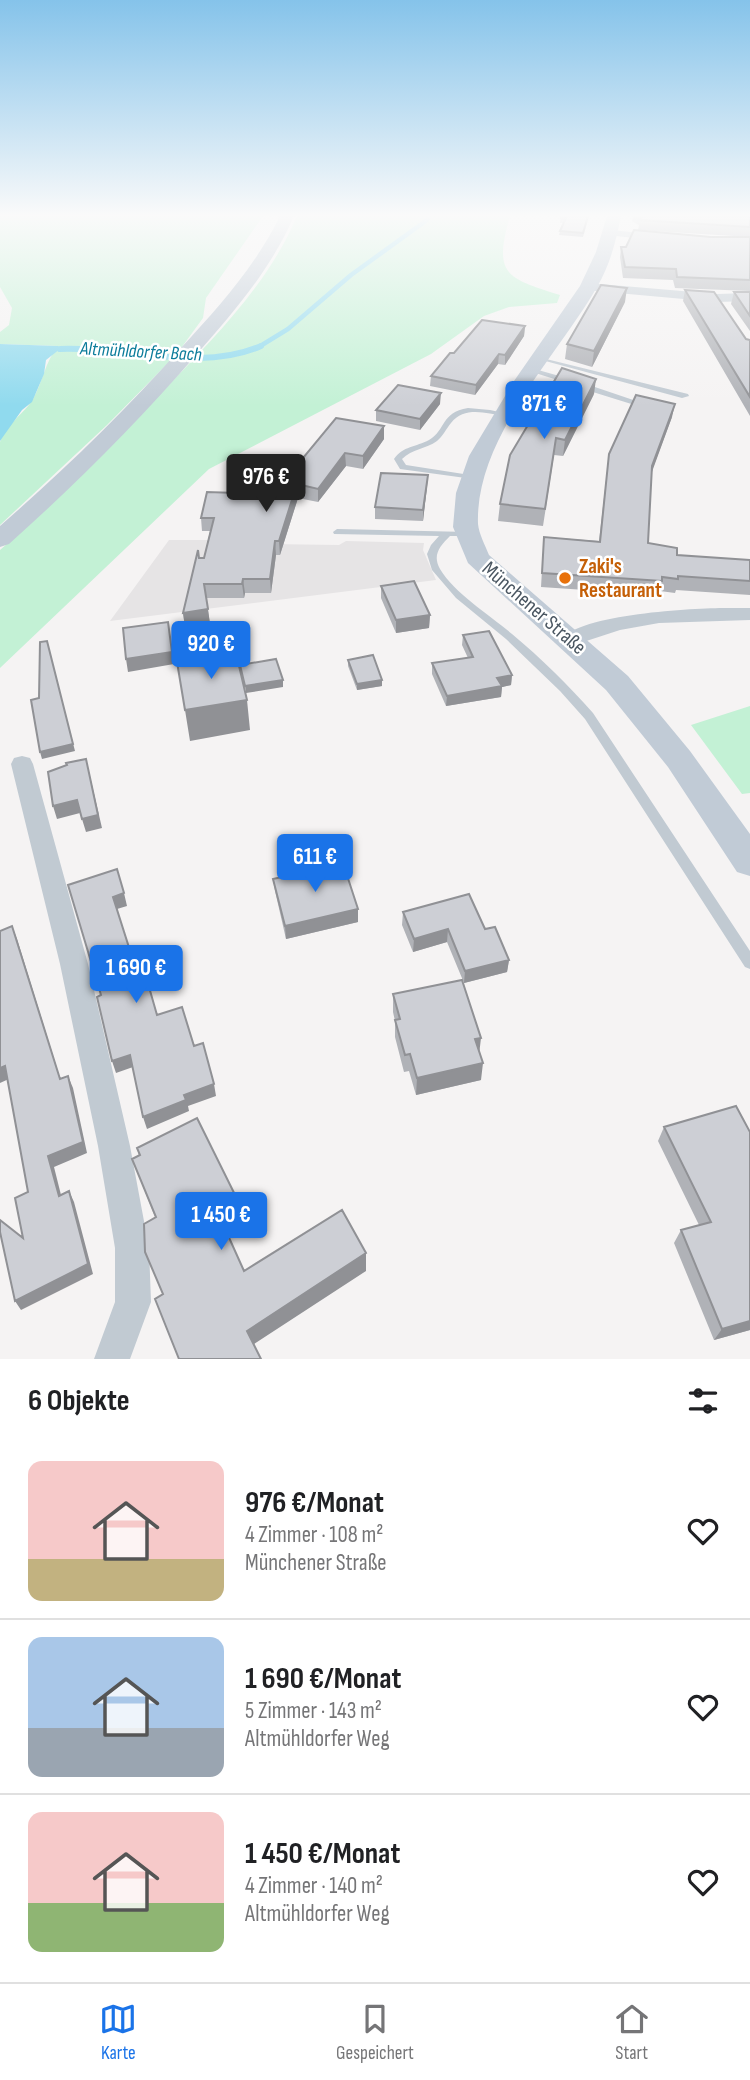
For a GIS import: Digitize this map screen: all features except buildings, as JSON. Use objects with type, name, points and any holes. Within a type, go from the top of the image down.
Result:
[{"type":"street","points":[[0,539],[106,440],[187,354],[249,279]]},
{"type":"street","name":"Münchener Straße","points":[[591,279],[504,414],[470,477],[456,534],[477,558],[617,683],[647,718],[750,862]]},
{"type":"street","points":[[588,287],[721,303],[750,297]]},
{"type":"street","points":[[571,640],[606,625],[652,615],[750,614]]},
{"type":"street","points":[[22,764],[79,990],[114,1146],[132,1248],[133,1302],[112,1359]]},
{"type":"lane","points":[[536,364],[685,396]]},
{"type":"lane","points":[[536,364],[658,409]]},
{"type":"lane","points":[[470,477],[403,467],[398,458],[406,451],[439,436],[450,417],[458,412],[504,414]]},
{"type":"lane","points":[[337,532],[456,534]]},
{"type":"lane","name":"Münchener Straße","points":[[456,534],[435,545],[432,554],[435,568],[459,596],[510,637],[564,688],[589,716],[750,964]]},
{"type":"shaded area","points":[[169,540],[267,540],[268,544],[339,545],[346,541],[424,543],[423,550],[436,580],[110,621]]},
{"type":"green space","points":[[0,279],[219,279],[206,298],[203,318],[176,355],[107,425],[0,525],[0,442],[6,430],[33,399],[50,358],[58,346],[0,344],[0,332],[9,325],[12,308],[0,287]]},
{"type":"green space","points":[[261,279],[519,279],[560,295],[557,303],[509,307],[484,316],[431,354],[209,469],[0,668],[0,550],[82,473],[180,373],[219,332]]},
{"type":"green space","points":[[750,706],[750,793],[742,794],[691,725]]},
{"type":"water","points":[[0,344],[58,346],[60,349],[46,360],[44,374],[32,402],[22,410],[0,441]]},
{"type":"waterway","name":"Altmühldorfer Bach","points":[[259,347],[288,329],[346,279]]},
{"type":"waterway","name":"Altmühldorfer Bach","points":[[60,349],[187,358],[237,354],[259,347]]},
{"type":"place","name":"Zaki's Restaurant","points":[[565,578]]}]
